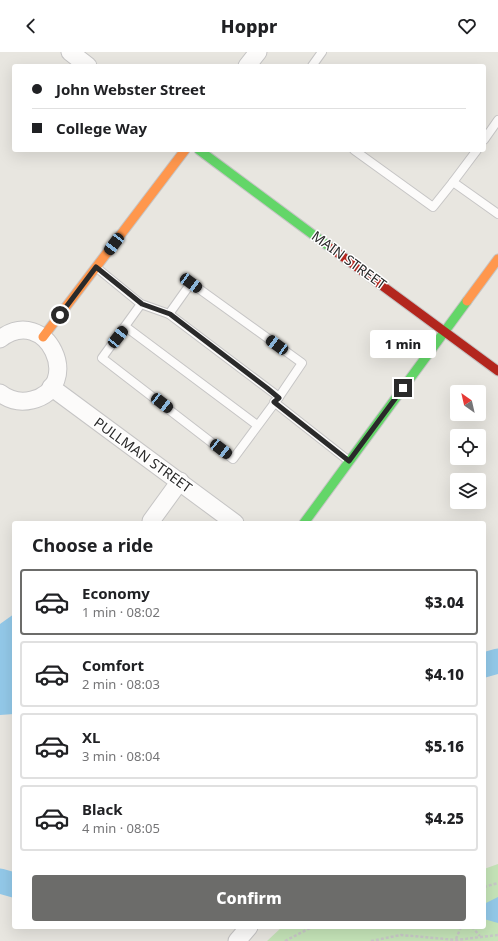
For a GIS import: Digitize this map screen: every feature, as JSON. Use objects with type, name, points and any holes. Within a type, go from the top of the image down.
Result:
[{"type":"street","points":[[70,52],[85,64]]},
{"type":"street","points":[[249,64],[258,52]]},
{"type":"street","points":[[43,337],[183,152]]},
{"type":"street","name":"MAIN STREET","points":[[202,152],[498,371]]},
{"type":"street","points":[[305,521],[498,259]]},
{"type":"street","points":[[0,339],[12,332],[24,330],[36,333],[43,337],[54,349],[58,360],[58,373],[50,387],[36,399],[25,401],[1,397]]},
{"type":"street","name":"PULLMAN STREET","points":[[50,387],[180,481],[232,521]]},
{"type":"street","points":[[151,521],[180,481]]},
{"type":"street","points":[[237,941],[247,929]]},
{"type":"lane","points":[[313,64],[322,52]]},
{"type":"lane","points":[[486,137],[498,120]]},
{"type":"lane","points":[[357,152],[433,208],[476,152]]},
{"type":"lane","points":[[453,182],[498,214]]},
{"type":"lane","points":[[96,267],[142,304],[170,314],[277,400],[349,461]]},
{"type":"lane","points":[[142,304],[102,358],[233,458],[277,400],[302,363],[191,283],[170,314]]},
{"type":"lane","points":[[126,327],[257,425]]},
{"type":"path","points":[[486,886],[498,883]]},
{"type":"path","points":[[286,941],[308,929]]},
{"type":"path","points":[[456,940],[460,929]]},
{"type":"path","points":[[474,929],[480,936]]},
{"type":"path","points":[[371,941],[401,934],[456,940],[498,935]]},
{"type":"green space","points":[[498,864],[498,941],[267,941],[280,929],[486,929],[486,868]]},
{"type":"water","points":[[12,615],[12,714],[0,715],[0,624]]},
{"type":"water","points":[[498,897],[498,923],[486,920],[486,903]]},
{"type":"waterway","points":[[486,664],[498,661]]},
{"type":"waterway","points":[[0,881],[12,884]]},
{"type":"traffic: fast","points":[[202,152],[331,248]]},
{"type":"traffic: fast","points":[[305,521],[467,301]]},
{"type":"traffic: slow","points":[[43,337],[183,152]]},
{"type":"traffic: slow","points":[[467,301],[498,259]]},
{"type":"traffic: jam","points":[[331,248],[498,371]]},
{"type":"route","points":[[60,315],[96,267],[142,304],[170,314],[267,388],[279,398],[274,402],[349,461],[403,388]]}]
